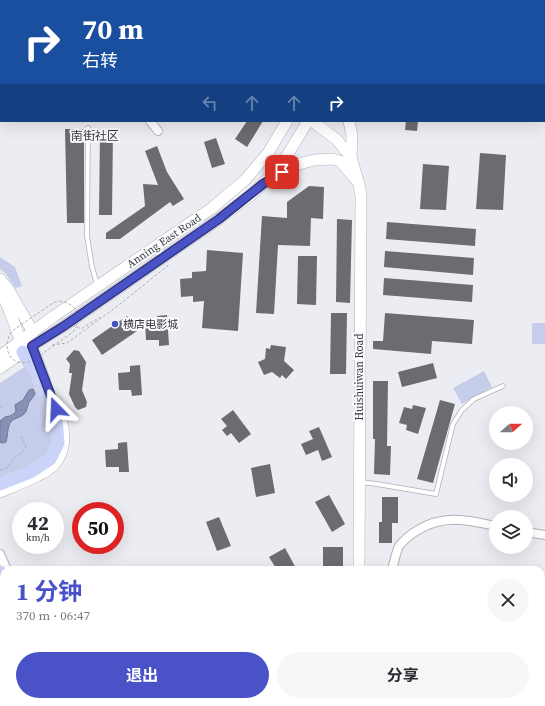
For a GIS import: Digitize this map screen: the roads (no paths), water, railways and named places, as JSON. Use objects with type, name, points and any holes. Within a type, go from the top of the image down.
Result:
[{"type":"main road","name":"Anning East Road","points":[[25,347],[33,332],[212,208],[245,180],[268,154],[286,122]]},
{"type":"main road","points":[[263,184],[283,162],[307,122]]},
{"type":"main road","name":"Huishuiwan Road","points":[[313,122],[336,139],[351,156]]},
{"type":"main road","name":"Huishuiwan Road","points":[[349,122],[352,136],[351,156],[361,196],[359,566]]},
{"type":"main road","points":[[0,356],[25,347],[64,326],[219,219],[263,184],[292,166],[314,160],[332,159],[340,161],[359,184]]},
{"type":"main road","points":[[0,280],[8,289],[33,332]]},
{"type":"main road","points":[[0,290],[56,419],[58,443],[50,459],[30,472],[0,484]]},
{"type":"main road","points":[[0,368],[25,347]]},
{"type":"main road","points":[[0,492],[48,470],[58,460],[63,449],[64,436],[62,422],[25,347]]},
{"type":"street","points":[[151,122],[158,131]]},
{"type":"street","points":[[393,566],[399,547],[411,535],[426,525],[442,520],[465,519],[489,524]]},
{"type":"street","points":[[533,533],[545,535]]},
{"type":"street","points":[[0,554],[5,566]]},
{"type":"lane","points":[[88,128],[87,236],[92,267],[98,286]]},
{"type":"lane","points":[[359,482],[436,494],[453,424],[462,410],[474,399],[503,386]]},
{"type":"place","name":"横店电影城","points":[[115,324]]},
{"type":"district","name":"南街社区","points":[[95,136]]}]
